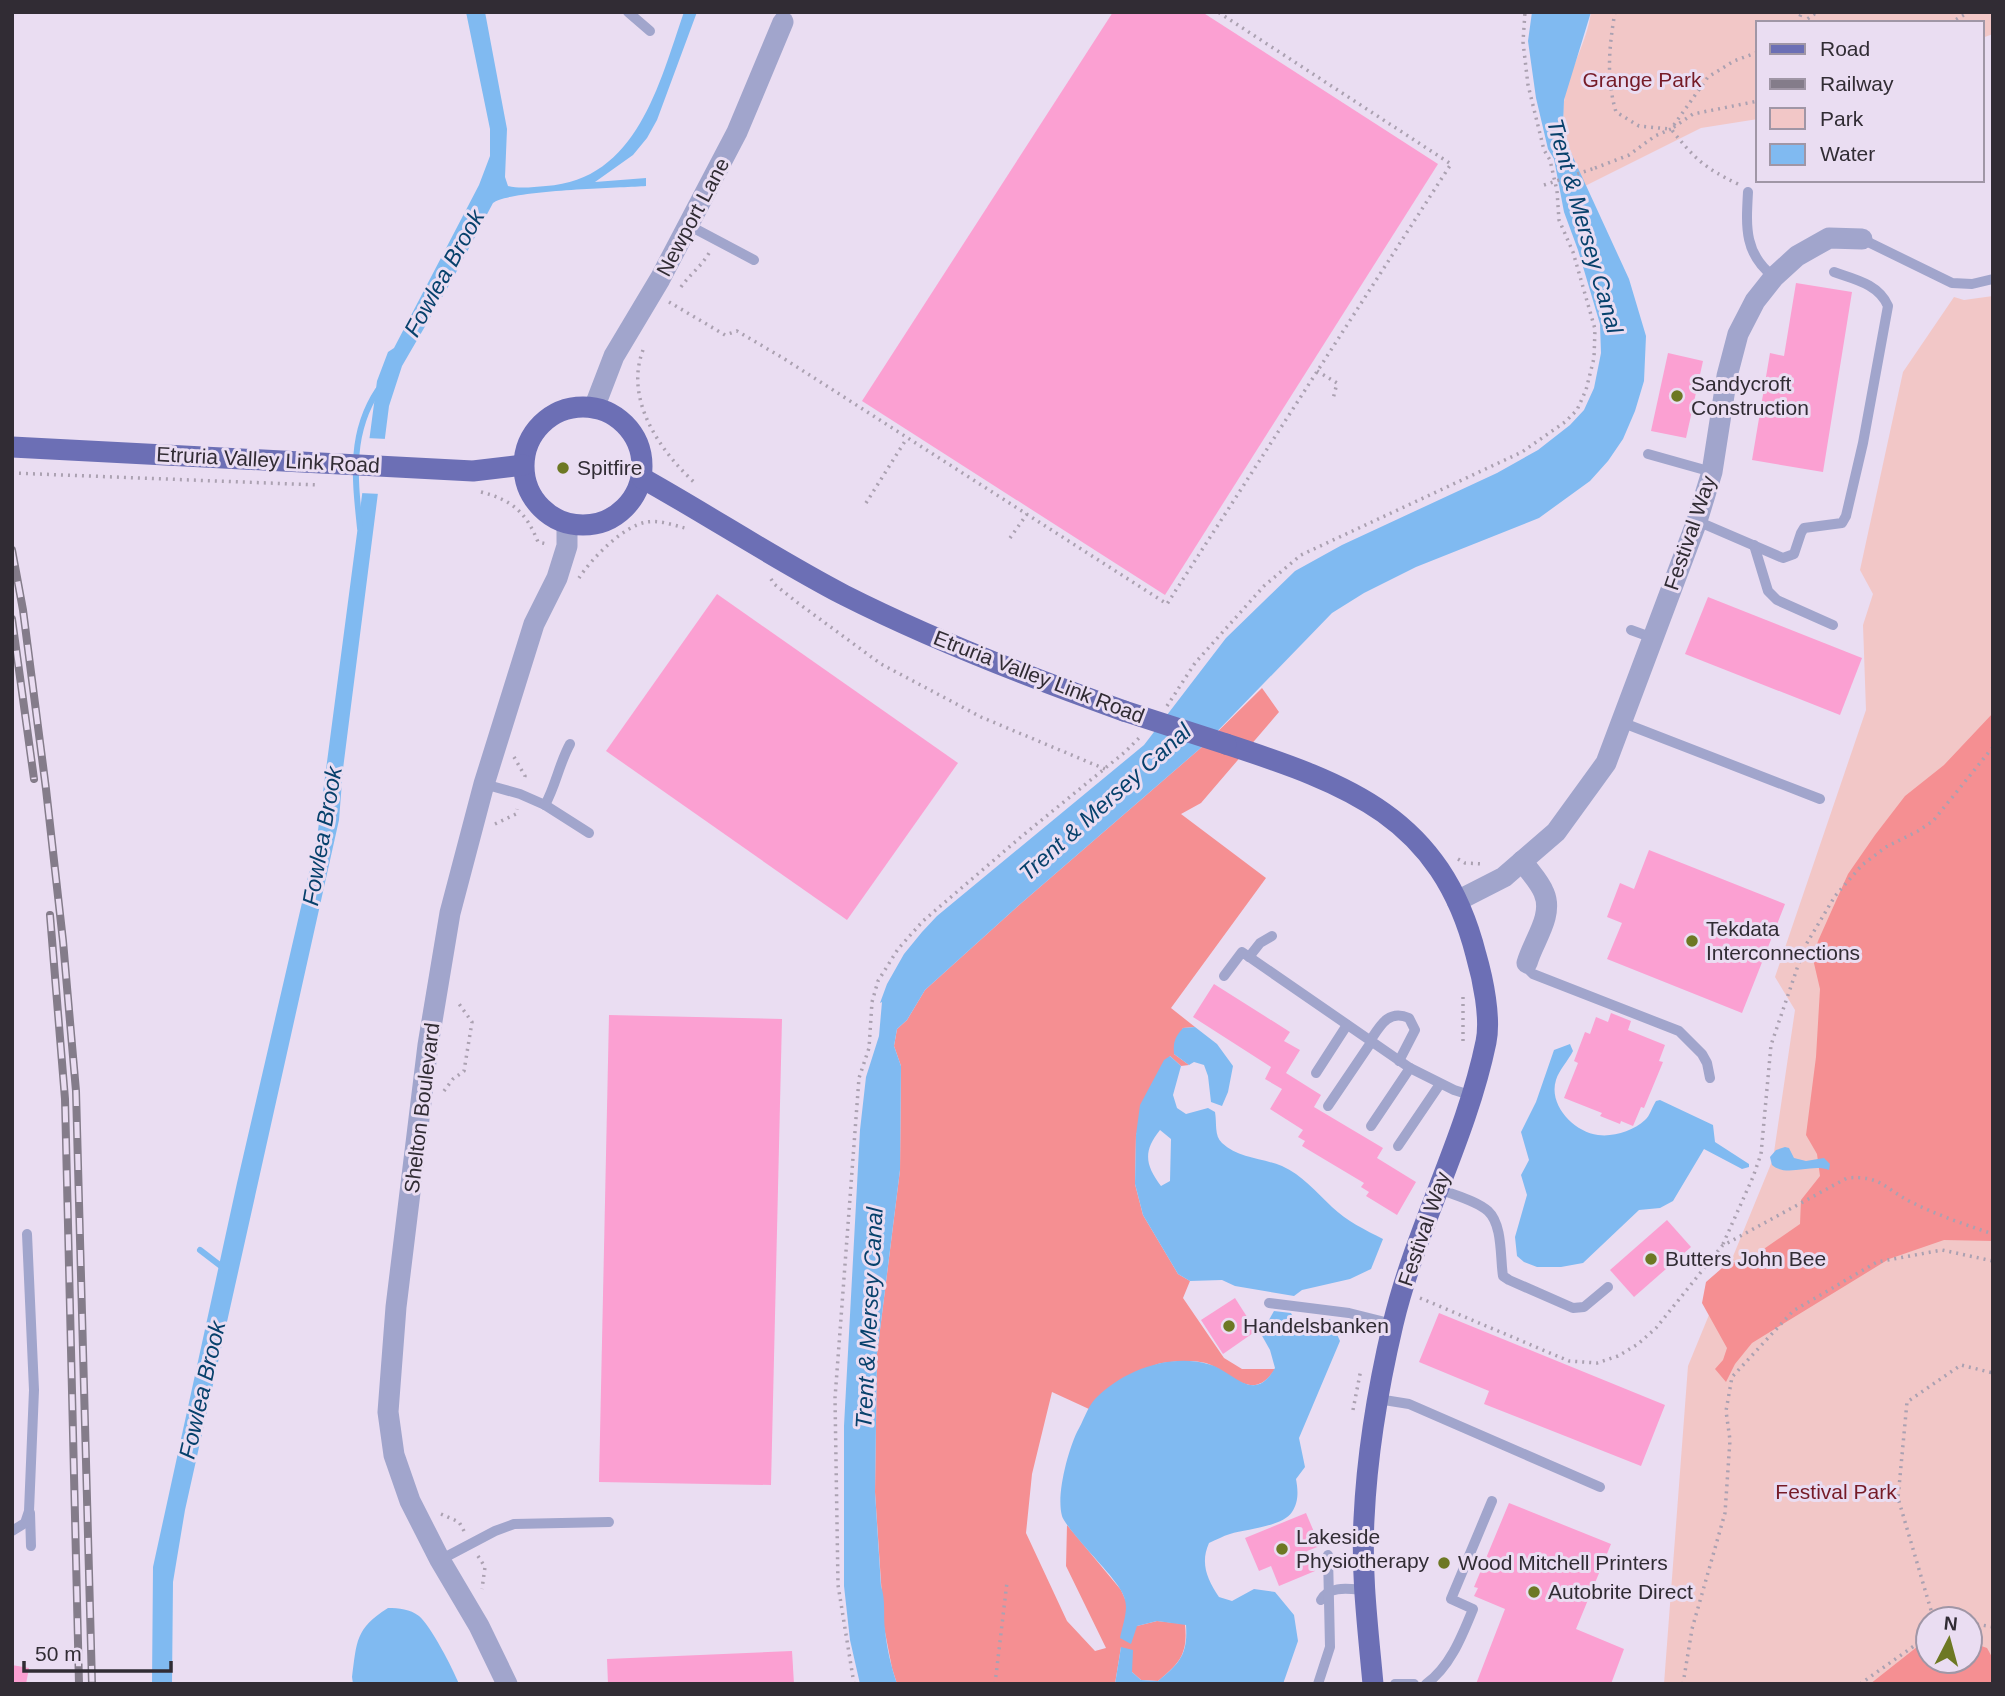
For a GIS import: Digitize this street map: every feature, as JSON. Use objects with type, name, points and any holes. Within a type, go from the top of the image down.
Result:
[{"type":"main road","points":[[577,407],[594,408],[612,414],[627,426],[637,442],[642,460],[642,478],[635,496],[622,512],[606,522],[587,526],[567,524],[549,516],[535,502],[526,485],[523,465],[526,448],[545,420],[560,411],[577,407]]},
{"type":"main road","name":"Etruria Valley Link Road","points":[[12,447],[473,481],[523,465]]},
{"type":"main road","name":"Etruria Valley Link Road","points":[[642,478],[842,594],[988,662],[1331,781],[1381,809],[1407,830],[1438,869],[1457,901]]},
{"type":"main road","name":"Festival Way","points":[[1373,1684],[1364,1590],[1364,1520],[1378,1399],[1402,1290],[1437,1188],[1473,1096],[1487,1038],[1482,975],[1471,933],[1457,901]]},
{"type":"street","name":"Newport Lane","points":[[594,408],[614,356],[660,279],[737,132],[783,22]]},
{"type":"street","name":"Festival Way","points":[[1457,901],[1504,877],[1556,832],[1606,763],[1697,522],[1712,471],[1727,376],[1738,334],[1755,301],[1797,256],[1829,238],[1862,239]]},
{"type":"street","name":"Shelton Boulevard","points":[[507,1684],[479,1626],[440,1560],[410,1501],[394,1455],[388,1412],[396,1307],[428,1045],[450,913],[484,784],[534,624],[557,579],[567,546],[567,524]]},
{"type":"street","points":[[1522,861],[1544,891],[1547,903],[1546,915],[1527,963]]},
{"type":"lane","points":[[628,12],[650,31]]},
{"type":"lane","points":[[1748,192],[1746,232],[1761,267],[1774,278]]},
{"type":"lane","points":[[688,225],[754,260]]},
{"type":"lane","points":[[1862,239],[1952,283],[1972,284],[1993,279]]},
{"type":"lane","points":[[1697,522],[1783,558],[1794,554],[1804,528],[1842,523],[1850,500],[1888,306],[1876,289],[1834,272]]},
{"type":"lane","points":[[1648,454],[1712,471]]},
{"type":"lane","points":[[1754,545],[1768,591],[1777,600],[1833,625]]},
{"type":"lane","points":[[1631,630],[1653,638]]},
{"type":"lane","points":[[1621,722],[1820,799]]},
{"type":"lane","points":[[545,805],[554,788],[559,763],[570,744]]},
{"type":"lane","points":[[484,784],[520,794],[545,805],[589,833]]},
{"type":"lane","points":[[1249,957],[1260,943],[1272,936]]},
{"type":"lane","points":[[1224,976],[1242,952],[1410,1068],[1440,1084],[1473,1096]]},
{"type":"lane","points":[[1527,963],[1533,974],[1679,1031],[1702,1054],[1710,1078]]},
{"type":"lane","points":[[1328,1106],[1382,1022],[1390,1016],[1409,1018],[1415,1030],[1399,1060]]},
{"type":"lane","points":[[1316,1073],[1347,1025]]},
{"type":"lane","points":[[1371,1126],[1410,1068]]},
{"type":"lane","points":[[1398,1146],[1440,1084]]},
{"type":"lane","points":[[1437,1188],[1486,1209],[1492,1216],[1497,1231],[1503,1276],[1509,1280],[1573,1308],[1584,1307],[1608,1287]]},
{"type":"lane","points":[[27,1234],[34,1390],[29,1511],[31,1546]]},
{"type":"lane","points":[[1269,1303],[1349,1312],[1393,1324]]},
{"type":"lane","points":[[1378,1399],[1409,1404],[1600,1487]]},
{"type":"lane","points":[[1426,1684],[1436,1677],[1454,1652],[1473,1609],[1451,1599],[1492,1501]]},
{"type":"lane","points":[[12,1531],[24,1523],[29,1511]]},
{"type":"lane","points":[[440,1560],[514,1524],[609,1522]]},
{"type":"lane","points":[[1318,1684],[1330,1647],[1324,1596],[1328,1555]]},
{"type":"lane","points":[[1324,1596],[1345,1588],[1364,1590]]},
{"type":"lane","points":[[1395,1684],[1414,1684]]},
{"type":"path","points":[[669,302],[725,335],[737,331],[1167,604],[1451,164],[1218,12]]},
{"type":"path","points":[[1161,713],[1195,663],[1264,586],[1301,555],[1522,452],[1565,422],[1577,410],[1586,390],[1594,358],[1595,329],[1573,252],[1559,220],[1557,191],[1550,160],[1544,150],[1528,85],[1523,42],[1525,12]]},
{"type":"path","points":[[1615,12],[1608,65],[1610,90],[1616,111],[1639,126],[1671,129],[1695,159],[1710,171],[1738,184],[1748,192]]},
{"type":"path","points":[[1953,21],[1969,12]]},
{"type":"path","points":[[1671,129],[1708,77],[1734,61],[1756,53]]},
{"type":"path","points":[[1544,185],[1629,155],[1693,114],[1756,101]]},
{"type":"path","points":[[663,312],[688,276],[702,266]]},
{"type":"path","points":[[646,342],[638,362],[636,382],[640,404],[648,422],[677,467],[703,491]]},
{"type":"path","points":[[1317,371],[1337,383],[1333,399]]},
{"type":"path","points":[[866,503],[907,438]]},
{"type":"path","points":[[12,473],[319,485]]},
{"type":"path","points":[[473,481],[521,512],[531,524],[538,542]]},
{"type":"path","points":[[1010,538],[1027,514]]},
{"type":"path","points":[[595,559],[619,534],[645,522],[656,522]]},
{"type":"path","points":[[768,571],[774,584],[881,664],[981,718],[1105,769]]},
{"type":"path","points":[[853,1684],[838,1585],[835,1398],[859,1078],[869,1048],[872,1002],[878,981],[898,949],[923,921],[1021,836],[1125,752],[1148,728]]},
{"type":"path","points":[[1402,1290],[1569,1361],[1597,1363],[1618,1356],[1638,1344],[1656,1328],[1722,1246],[1753,1177],[1760,1154],[1771,1045],[1804,948],[1835,897],[1862,865],[1886,847],[1933,821],[1993,747]]},
{"type":"path","points":[[494,825],[505,817],[516,814]]},
{"type":"path","points":[[1451,853],[1465,863],[1489,863]]},
{"type":"path","points":[[442,1095],[453,1079],[464,1071],[472,1022],[457,1002],[456,989]]},
{"type":"path","points":[[1462,989],[1463,1047]]},
{"type":"path","points":[[1722,1246],[1847,1178],[1864,1177],[1882,1183],[1911,1202],[1964,1225],[1993,1234]]},
{"type":"path","points":[[1683,1684],[1692,1629],[1726,1513],[1730,1440],[1726,1411],[1732,1377],[1793,1311],[1877,1262],[1942,1250],[1993,1261]]},
{"type":"path","points":[[1928,1605],[1898,1498],[1908,1402],[1961,1365],[1993,1373]]},
{"type":"path","points":[[432,1507],[459,1522]]},
{"type":"path","points":[[995,1684],[1007,1582]]},
{"type":"path","points":[[1860,1684],[1914,1646]]},
{"type":"green space","name":"Grange Park","points":[[1591,12],[1993,12],[1993,34],[1984,37],[1984,21],[1756,21],[1756,119],[1701,128],[1585,186],[1568,145],[1563,113],[1569,79]]},
{"type":"green space","name":"Festival Park","points":[[1993,296],[1993,1684],[1664,1684],[1688,1366],[1773,1159],[1795,1010],[1775,977],[1866,710],[1863,625],[1873,594],[1860,570],[1903,372],[1954,297],[1964,300]]},
{"type":"shaded area","points":[[1262,688],[1279,712],[1201,803],[1181,814],[1266,878],[1171,1008],[1195,1027],[1183,1028],[1174,1054],[1189,1065],[1181,1066],[1170,1056],[1136,1135],[1135,1184],[1143,1215],[1178,1274],[1190,1281],[1183,1298],[1224,1358],[1242,1369],[1275,1369],[1260,1384],[1252,1385],[1244,1384],[1206,1363],[1162,1363],[1095,1400],[1089,1409],[1052,1392],[1032,1474],[1026,1533],[1067,1621],[1095,1651],[1106,1648],[1066,1566],[1067,1525],[1121,1590],[1137,1626],[1157,1621],[1185,1624],[1184,1650],[1172,1669],[1158,1681],[1141,1680],[1132,1672],[1121,1647],[1115,1684],[897,1684],[884,1627],[875,1492],[877,1354],[900,1170],[901,1066],[894,1046],[897,1029],[907,1020],[925,990],[1203,746]]},
{"type":"shaded area","points":[[1993,713],[1993,1241],[1944,1240],[1889,1259],[1752,1343],[1735,1364],[1726,1382],[1715,1369],[1723,1360],[1727,1348],[1702,1303],[1706,1282],[1729,1262],[1745,1262],[1800,1224],[1801,1200],[1820,1176],[1817,1154],[1806,1135],[1816,1057],[1820,989],[1813,959],[1818,941],[1848,874],[1875,835],[1905,796],[1944,765]]},
{"type":"shaded area","points":[[1984,1647],[1993,1659],[1993,1684],[1870,1684],[1914,1649],[1914,1675],[1984,1675]]},
{"type":"water","points":[[466,12],[485,12],[507,129],[505,177],[508,186],[522,188],[577,180],[602,166],[623,147],[640,124],[653,97],[684,12],[697,12],[657,120],[647,138],[633,155],[595,182],[646,178],[646,186],[541,192],[493,203],[402,366],[389,406],[343,769],[339,820],[185,1510],[173,1582],[172,1684],[152,1684],[153,1567],[237,1183],[317,838],[377,381],[388,352],[394,348],[479,185],[490,156],[490,129]]},
{"type":"water","name":"Trent & Mersey Canal","points":[[1532,12],[1591,12],[1564,100],[1563,125],[1567,144],[1629,279],[1646,336],[1644,381],[1635,411],[1623,439],[1608,461],[1590,481],[1539,518],[1416,567],[1364,593],[1332,613],[1203,746],[925,990],[907,1020],[897,1029],[894,1046],[901,1066],[900,1170],[877,1354],[875,1492],[885,1630],[897,1684],[860,1684],[850,1640],[844,1586],[844,1426],[860,1130],[866,1077],[879,1036],[882,1002],[880,1003],[887,984],[904,954],[937,916],[1144,745],[1226,638],[1295,571],[1342,545],[1497,473],[1538,450],[1570,425],[1584,410],[1594,388],[1601,353],[1600,324],[1564,212],[1554,159],[1548,149],[1536,98],[1528,41]]},
{"type":"water","points":[[1195,1027],[1217,1044],[1233,1066],[1222,1106],[1211,1102],[1204,1065],[1194,1062],[1189,1065],[1174,1054],[1174,1043],[1180,1031],[1183,1028]]},
{"type":"water","points":[[1570,1044],[1573,1051],[1557,1076],[1556,1099],[1565,1116],[1580,1129],[1598,1135],[1623,1132],[1645,1120],[1656,1101],[1660,1100],[1713,1125],[1715,1142],[1749,1164],[1749,1167],[1742,1169],[1704,1149],[1673,1201],[1660,1208],[1639,1210],[1583,1263],[1537,1267],[1517,1256],[1515,1237],[1527,1195],[1521,1175],[1529,1160],[1521,1132],[1536,1102],[1554,1050]]},
{"type":"water","points":[[1170,1056],[1181,1066],[1173,1095],[1177,1108],[1186,1114],[1208,1108],[1215,1112],[1218,1137],[1228,1148],[1289,1170],[1344,1217],[1383,1239],[1371,1269],[1350,1279],[1302,1290],[1294,1296],[1235,1286],[1222,1280],[1190,1281],[1178,1274],[1143,1215],[1135,1184],[1140,1105],[1164,1060]],"holes":[[[1160,1130],[1171,1139],[1170,1181],[1161,1186],[1149,1165],[1149,1151]]]},
{"type":"water","points":[[1789,1148],[1794,1158],[1806,1161],[1824,1158],[1830,1164],[1829,1170],[1778,1169],[1772,1165],[1770,1157],[1776,1150]]},
{"type":"water","points":[[1274,1311],[1291,1313],[1300,1330],[1330,1319],[1340,1341],[1299,1438],[1305,1467],[1296,1479],[1296,1504],[1292,1512],[1280,1521],[1230,1534],[1209,1543],[1205,1564],[1208,1577],[1219,1597],[1232,1601],[1254,1589],[1275,1592],[1294,1615],[1298,1641],[1283,1684],[1115,1684],[1121,1647],[1133,1650],[1132,1672],[1141,1680],[1158,1681],[1172,1669],[1184,1651],[1186,1625],[1157,1621],[1137,1626],[1131,1644],[1120,1638],[1126,1611],[1122,1593],[1062,1516],[1062,1485],[1077,1432],[1092,1403],[1106,1389],[1132,1373],[1162,1363],[1193,1361],[1208,1364],[1243,1382],[1259,1384],[1267,1379],[1275,1368],[1270,1350],[1261,1334]]},
{"type":"water","points":[[388,1608],[408,1610],[424,1621],[459,1684],[353,1684],[357,1645],[363,1630]]},
{"type":"pier","points":[[366,438],[387,439],[381,494],[360,493]]},
{"type":"building","points":[[1113,12],[1202,12],[1438,164],[1165,595],[862,401]]},
{"type":"building","points":[[1796,283],[1852,292],[1823,472],[1752,460],[1770,353],[1784,356]]},
{"type":"building","name":"Sandycroft Construction","points":[[1668,353],[1703,361],[1686,438],[1651,431]]},
{"type":"building","points":[[717,594],[958,763],[847,920],[606,751]]},
{"type":"building","points":[[1708,597],[1862,658],[1840,715],[1685,654]]},
{"type":"building","name":"Tekdata Interconnections","points":[[1649,850],[1785,904],[1742,1013],[1607,959],[1622,923],[1607,917],[1620,883],[1634,889]]},
{"type":"building","points":[[1214,984],[1290,1032],[1284,1041],[1300,1050],[1286,1073],[1321,1095],[1314,1107],[1383,1148],[1377,1158],[1416,1182],[1397,1215],[1366,1196],[1369,1192],[1361,1187],[1364,1183],[1302,1146],[1305,1141],[1298,1137],[1303,1130],[1270,1109],[1282,1089],[1265,1079],[1271,1067],[1193,1017]]},
{"type":"building","points":[[1611,1013],[1631,1021],[1628,1030],[1665,1045],[1659,1061],[1663,1062],[1644,1108],[1641,1107],[1633,1126],[1600,1116],[1602,1113],[1564,1098],[1578,1063],[1574,1061],[1585,1032],[1590,1034],[1596,1017],[1608,1022]]},
{"type":"building","points":[[609,1015],[782,1019],[771,1485],[599,1482]]},
{"type":"building","name":"Butters John Bee","points":[[1667,1220],[1691,1247],[1634,1297],[1610,1270]]},
{"type":"building","name":"Handelsbanken","points":[[1235,1298],[1256,1331],[1223,1354],[1201,1320]]},
{"type":"building","points":[[1439,1313],[1665,1405],[1641,1466],[1484,1404],[1489,1391],[1419,1362]]},
{"type":"building","name":"Autobrite Direct","points":[[1509,1503],[1611,1544],[1576,1629],[1624,1649],[1611,1684],[1476,1684],[1505,1609],[1474,1596],[1478,1588],[1474,1587]]},
{"type":"building","name":"Lakeside Physiotherapy","points":[[1306,1513],[1320,1546],[1307,1551],[1315,1571],[1279,1586],[1271,1566],[1259,1571],[1245,1538]]},
{"type":"building","points":[[792,1651],[794,1684],[608,1684],[607,1659]]},
{"type":"building","points":[[12,1665],[29,1668],[26,1684],[12,1684]]},
{"type":"waterway","name":"Fowlea Brook","points":[[360,528],[356,474],[358,440],[362,423],[378,390]]},
{"type":"waterway","points":[[200,1250],[226,1270]]},
{"type":"railway","points":[[12,550],[23,610],[46,789],[76,1091],[92,1684]]},
{"type":"railway","points":[[12,619],[34,779]]},
{"type":"railway","points":[[50,915],[65,1099],[79,1684]]},
{"type":"place","name":"Sandycroft Construction","points":[[1677,396]]},
{"type":"place","name":"Spitfire","points":[[563,468]]},
{"type":"place","name":"Tekdata Interconnections","points":[[1692,941]]},
{"type":"place","name":"Butters John Bee","points":[[1651,1259]]},
{"type":"place","name":"Handelsbanken","points":[[1229,1326]]},
{"type":"place","name":"Lakeside Physiotherapy","points":[[1282,1549]]},
{"type":"place","name":"Wood Mitchell Printers","points":[[1444,1563]]},
{"type":"place","name":"Autobrite Direct","points":[[1534,1592]]}]
